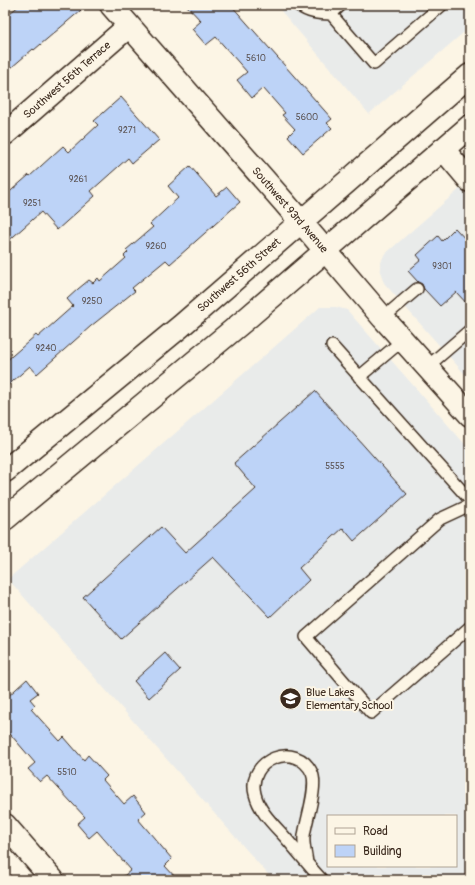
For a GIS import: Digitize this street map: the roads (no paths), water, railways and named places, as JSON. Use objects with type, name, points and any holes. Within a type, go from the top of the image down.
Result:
[{"type":"main road","name":"Southwest 93rd Avenue","points":[[111,5],[470,415]]},
{"type":"main road","name":"Southwest 56th Terrace","points":[[5,134],[129,26]]},
{"type":"main road","name":"Southwest 56th Street","points":[[5,471],[181,326],[470,75]]},
{"type":"main road","points":[[5,519],[198,360],[470,126]]},
{"type":"main road","points":[[443,149],[470,181]]},
{"type":"main road","points":[[5,825],[54,880]]},
{"type":"lane","points":[[298,5],[317,14],[331,14],[341,5]]},
{"type":"lane","points":[[331,14],[374,64],[442,5]]},
{"type":"lane","points":[[384,318],[417,289]]},
{"type":"lane","points":[[427,367],[470,330]]},
{"type":"lane","points":[[359,377],[403,340]]},
{"type":"lane","points":[[332,346],[470,500]]},
{"type":"lane","points":[[470,505],[440,519],[306,638],[372,713],[470,627]]},
{"type":"lane","points":[[307,863],[304,837],[315,783],[312,773],[307,765],[298,759],[289,756],[279,756],[269,760],[262,766],[256,775],[254,784],[255,794],[262,811],[307,863],[322,880]]},
{"type":"place","name":"Blue Lakes Elementary School","points":[[291,698]]}]
